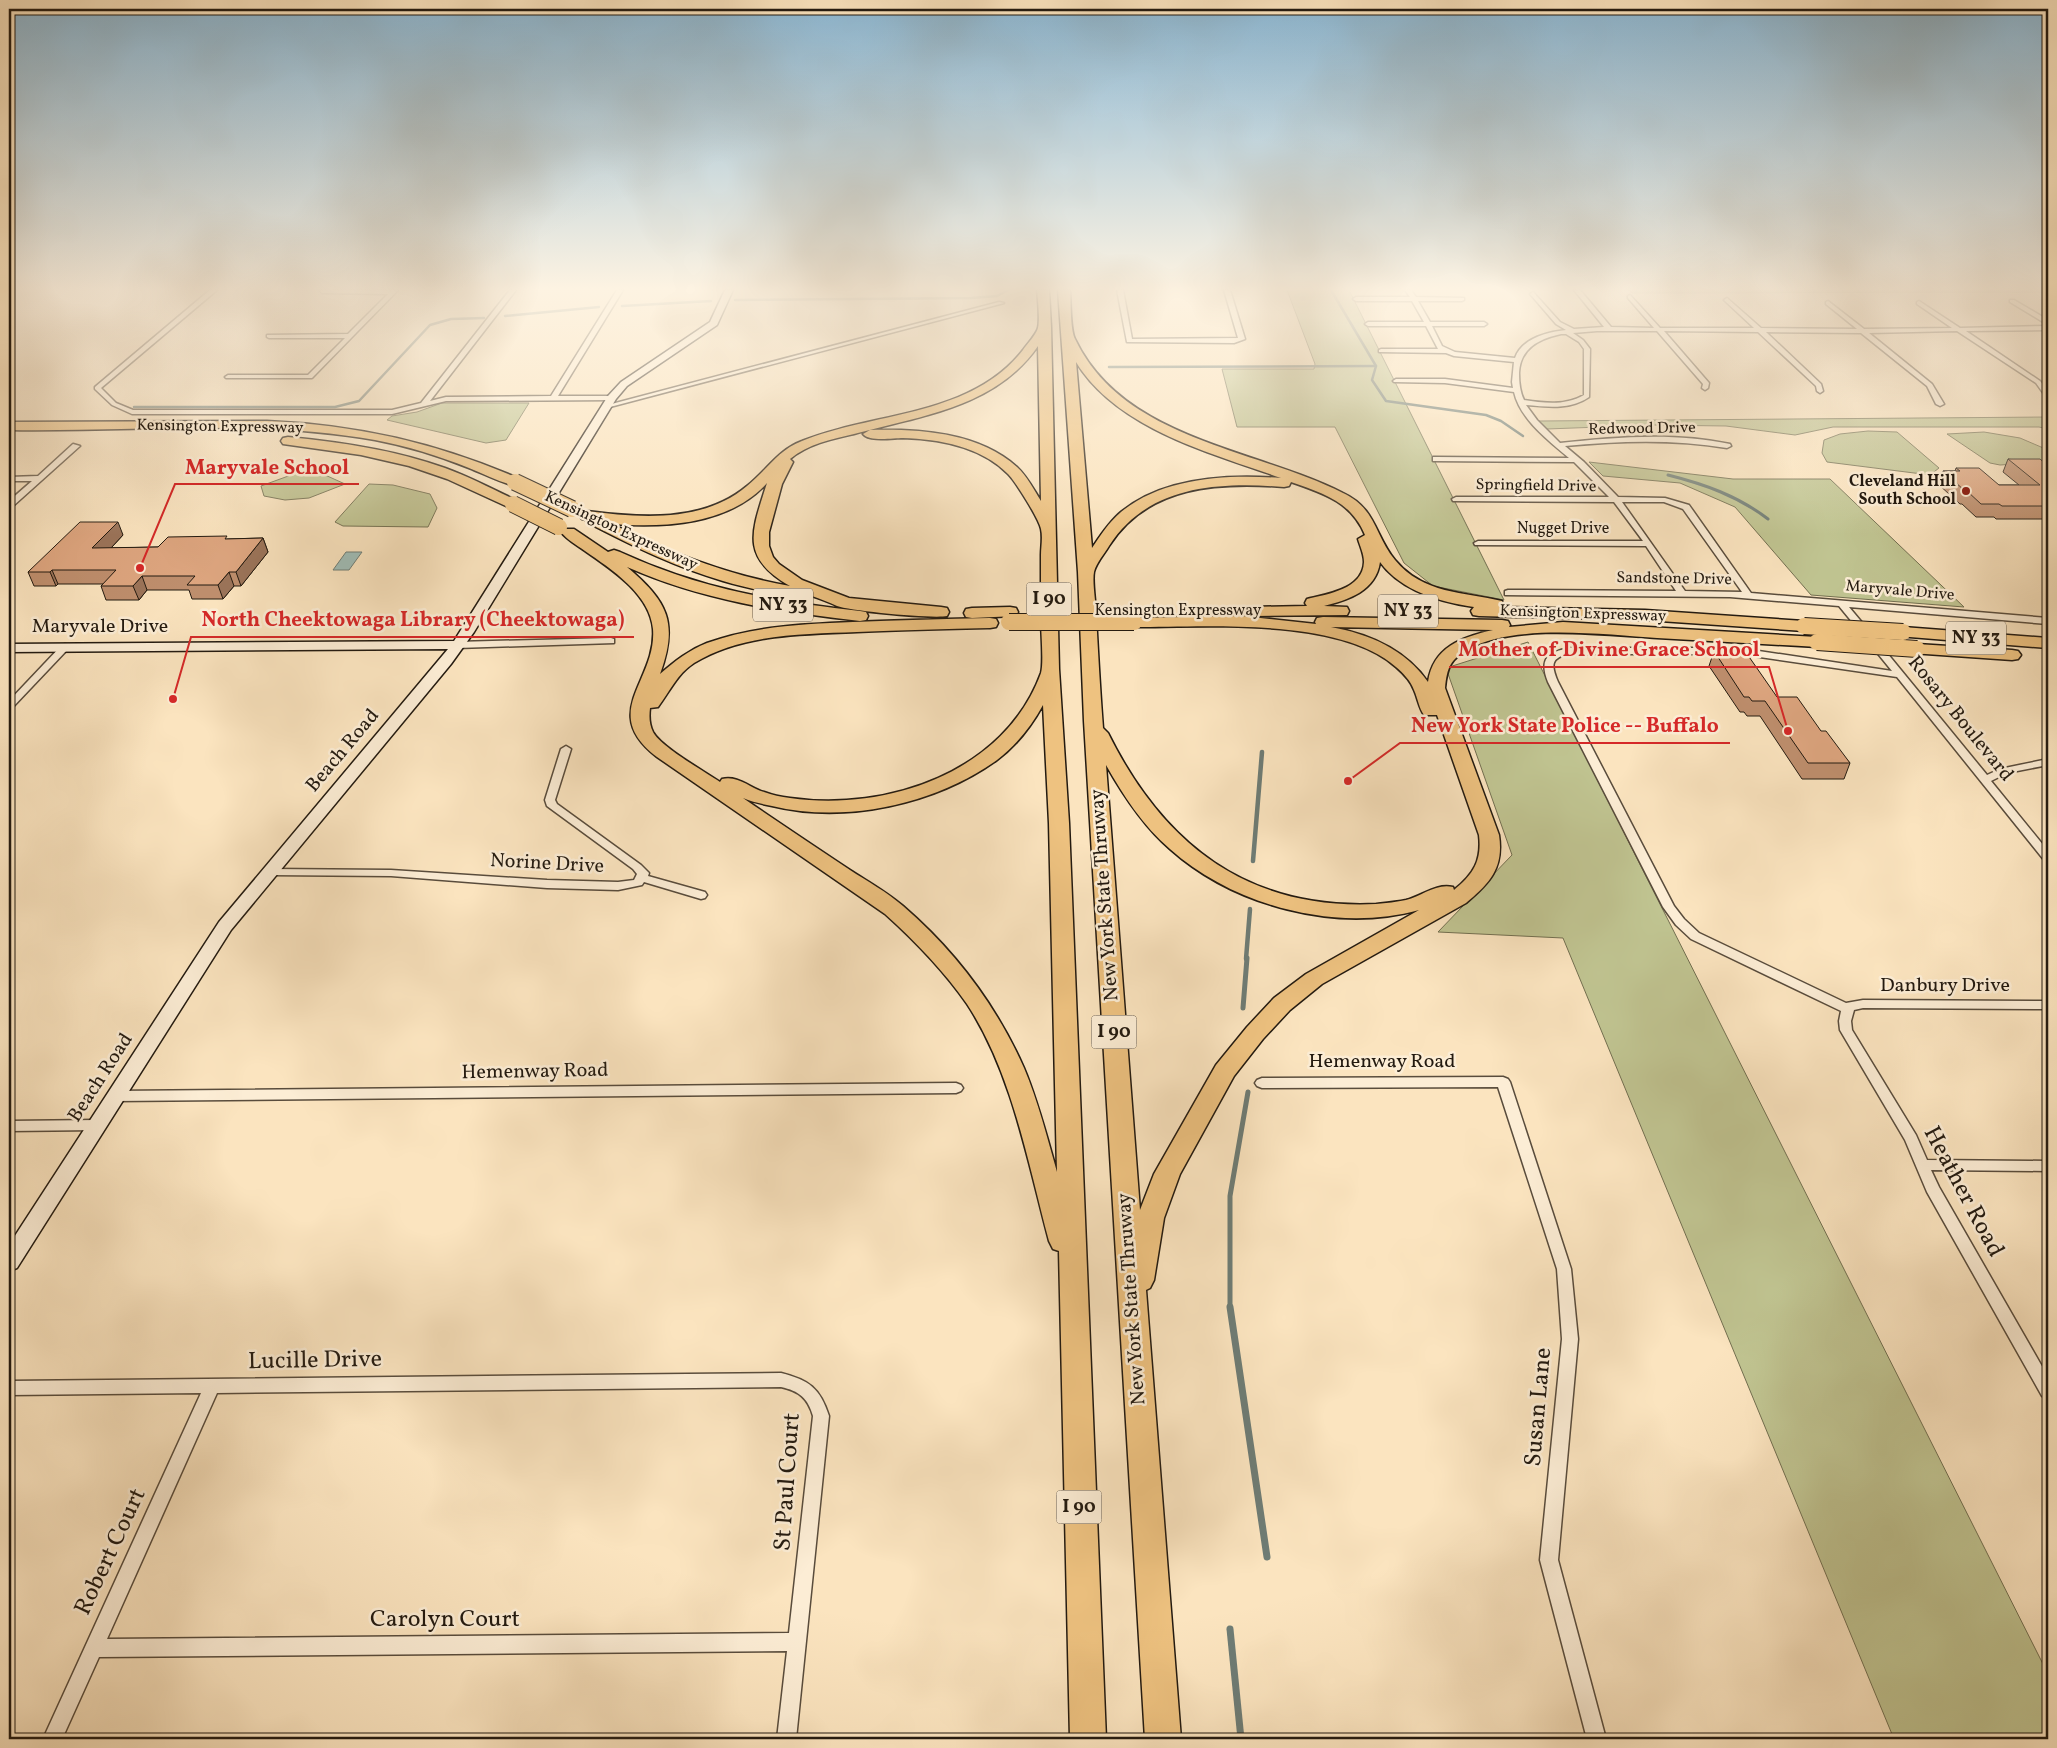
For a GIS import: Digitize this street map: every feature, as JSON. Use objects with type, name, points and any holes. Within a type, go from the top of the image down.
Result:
[{"type":"highway","points":[[587,516],[629,522],[680,519],[727,505],[752,490],[784,456],[806,444],[942,406],[983,390],[1008,372]]},
{"type":"highway","name":"New York State Thruway","points":[[1046,372],[1050,670],[1059,822],[1088,1739]]},
{"type":"highway","name":"New York State Thruway","points":[[1071,372],[1086,572],[1093,721],[1134,1343],[1163,1739]]},
{"type":"highway","points":[[1089,372],[1108,392],[1151,421],[1195,442],[1318,487],[1349,502],[1357,508],[1369,524],[1381,553],[1388,562],[1413,582],[1438,593],[1468,601],[1576,612]]},
{"type":"highway","points":[[9,422],[133,425]]},
{"type":"highway","name":"Kensington Expressway","points":[[9,426],[273,426],[360,434],[403,442],[449,455],[515,482],[664,555],[693,566],[730,578],[848,603],[906,610],[1009,618],[1576,612],[2048,643]]},
{"type":"highway","points":[[848,603],[812,591],[782,575],[765,557],[760,546],[760,536],[780,470],[793,456],[822,442],[865,434],[901,434],[951,440],[982,451],[1004,463],[1014,473],[1049,528]]},
{"type":"highway","name":"Kensington Expressway","points":[[9,436],[261,439]]},
{"type":"highway","name":"Kensington Expressway","points":[[276,440],[360,450],[434,469],[512,504],[614,555],[673,580],[737,597],[809,610],[875,618],[990,623],[1009,618]]},
{"type":"highway","points":[[1086,572],[1107,538],[1126,515],[1156,498],[1190,487],[1247,480],[1285,484],[1322,495],[1346,508],[1354,515],[1360,523],[1372,561],[1371,571],[1366,579],[1356,588],[1330,600],[1242,616]]},
{"type":"highway","points":[[564,529],[633,580],[659,614],[661,649],[640,706],[643,730],[651,742],[664,753],[894,909],[922,937],[976,1000],[994,1031],[1012,1069],[1026,1109],[1072,1274]]},
{"type":"highway","points":[[1093,721],[1111,759],[1126,784],[1161,828],[1196,861],[1220,876],[1252,890],[1315,907],[1340,911],[1381,910],[1407,907],[1429,900],[1448,890],[1461,880],[1476,860],[1478,849],[1477,832],[1418,679],[1394,656],[1366,642],[1324,631],[1242,616]]},
{"type":"highway","name":"Kensington Expressway","points":[[1242,616],[1563,627],[2048,658]]},
{"type":"highway","points":[[990,623],[793,630],[763,634],[724,643],[687,661],[672,673],[655,695],[651,706],[653,722],[657,732],[669,743],[736,789],[759,798],[794,804],[823,806],[878,801],[909,796],[943,784],[990,756],[1009,739],[1034,706],[1050,670]]},
{"type":"highway","points":[[1134,1343],[1142,1263],[1150,1218],[1167,1174],[1225,1071],[1282,1004],[1314,979],[1458,898],[1474,886],[1490,861],[1491,846],[1489,835],[1436,688],[1437,668],[1442,660],[1453,651],[1479,638],[1514,631],[1563,627]]},
{"type":"street","points":[[117,372],[97,388],[114,404],[132,412],[392,412],[446,399],[553,399],[610,402],[730,372]]},
{"type":"street","points":[[228,377],[310,377],[315,372]]},
{"type":"street","points":[[422,406],[449,372]]},
{"type":"street","points":[[553,399],[570,372]]},
{"type":"street","name":"Beach Road","points":[[9,1262],[225,926],[446,661],[610,402],[624,384],[642,372]]},
{"type":"street","points":[[1515,372],[1516,390],[1520,402],[1545,435],[1575,460],[1615,500],[1682,593]]},
{"type":"street","points":[[1520,402],[1550,405],[1581,401],[1587,396],[1587,372]]},
{"type":"street","points":[[1696,372],[1707,384],[1705,388]]},
{"type":"street","points":[[1805,372],[1819,385],[1820,391]]},
{"type":"street","points":[[1913,372],[1930,385],[1940,404]]},
{"type":"street","points":[[2022,372],[2038,382],[2048,395]]},
{"type":"street","points":[[1396,381],[1445,381],[1516,390]]},
{"type":"street","name":"Redwood Drive","points":[[1558,445],[1610,441],[1667,440],[1708,442],[1727,446]]},
{"type":"street","points":[[9,505],[76,446]]},
{"type":"street","name":"Springfield Drive","points":[[1436,459],[1575,460]]},
{"type":"street","points":[[9,479],[39,478]]},
{"type":"street","name":"Springfield Drive","points":[[1456,499],[1615,500]]},
{"type":"street","name":"Sandstone Drive","points":[[1615,500],[1665,500],[1686,507],[1749,596]]},
{"type":"street","name":"Nugget Drive","points":[[1478,543],[1648,544]]},
{"type":"street","name":"Sandstone Drive","points":[[1508,593],[1682,593],[1749,596]]},
{"type":"street","name":"Maryvale Drive","points":[[1749,596],[2048,621]]},
{"type":"street","name":"Rosary Boulevard","points":[[1842,604],[2048,858]]},
{"type":"street","name":"Maryvale Drive","points":[[9,648],[457,645],[611,641]]},
{"type":"street","points":[[9,706],[65,647]]},
{"type":"street","points":[[1847,1011],[1696,936],[1680,922],[1665,898],[1548,669],[1551,658],[1557,653],[1570,651],[1739,651],[1900,675]]},
{"type":"street","name":"Norine Drive","points":[[270,872],[391,872],[507,882],[600,885],[638,883],[643,873],[637,867],[552,806],[550,800],[566,749]]},
{"type":"street","points":[[1984,780],[2004,772],[2048,762]]},
{"type":"street","points":[[642,878],[700,895]]},
{"type":"street","name":"Danbury Drive","points":[[1847,1011],[1850,1006],[1863,1004],[2048,1006]]},
{"type":"street","name":"Heather Road","points":[[1847,1011],[1846,1030],[1911,1139],[1932,1188],[2046,1384]]},
{"type":"street","name":"Hemenway Road","points":[[1262,1083],[1503,1082]]},
{"type":"street","name":"Susan Lane","points":[[1503,1082],[1564,1269],[1570,1339],[1549,1560],[1597,1739]]},
{"type":"street","name":"Hemenway Road","points":[[115,1096],[956,1088]]},
{"type":"street","points":[[9,1126],[96,1125]]},
{"type":"street","points":[[1922,1165],[2048,1166]]},
{"type":"street","name":"St Paul Court","points":[[621,1381],[781,1380],[796,1383],[808,1390],[817,1402],[821,1416],[787,1739]]},
{"type":"street","name":"Lucille Drive","points":[[9,1388],[621,1381]]},
{"type":"street","name":"Robert Court","points":[[52,1739],[213,1385]]},
{"type":"street","name":"Carolyn Court","points":[[93,1648],[797,1642]]},
{"type":"green space","points":[[1223,372],[1390,372],[1504,600],[1433,586],[1404,563],[1335,427],[1237,427]]},
{"type":"green space","points":[[442,403],[529,403],[506,440],[486,443],[387,420],[392,416],[417,412]]},
{"type":"green space","points":[[2048,417],[2048,429],[2039,427],[1833,427],[1795,435],[1726,426],[1653,425],[1547,429],[1539,421]]},
{"type":"green space","points":[[1868,431],[1897,432],[1939,468],[1930,475],[1827,462],[1822,453],[1824,440],[1840,434]]},
{"type":"green space","points":[[1984,432],[2020,438],[2048,450],[2048,462],[2000,465],[1990,463],[1947,434]]},
{"type":"green space","points":[[1589,462],[1733,479],[1830,479],[1964,607],[1811,595],[1735,507],[1680,483],[1603,476]]},
{"type":"green space","points":[[314,470],[345,484],[309,498],[285,500],[264,496],[261,486],[302,471]]},
{"type":"green space","points":[[369,484],[393,485],[430,494],[437,508],[428,527],[343,526],[335,522]]},
{"type":"green space","points":[[1528,642],[2048,1674],[2048,1739],[1894,1739],[1563,938],[1438,932],[1512,855],[1446,668]]},
{"type":"water","points":[[346,552],[362,552],[349,570],[333,570]]},
{"type":"building","points":[[2008,459],[2040,459],[2048,466],[2048,506],[1981,504],[1943,471],[1960,471],[1956,468],[1979,468],[1999,485],[2040,485]]},
{"type":"building","points":[[80,522],[118,522],[92,548],[158,547],[168,537],[227,536],[225,539],[263,538],[236,572],[229,572],[218,585],[187,585],[195,576],[142,576],[133,586],[101,586],[116,570],[28,572]]},
{"type":"building","points":[[1714,651],[1745,651],[1777,697],[1797,697],[1821,731],[1826,731],[1850,763],[1808,763],[1765,701],[1752,701],[1749,697],[1744,697]]},
{"type":"waterway","points":[[134,407],[335,407],[359,401],[386,372]]},
{"type":"waterway","points":[[1374,372],[1372,380],[1386,401],[1486,415],[1501,421],[1523,436]]},
{"type":"waterway","points":[[1668,475],[1695,482],[1733,497],[1768,519]]},
{"type":"waterway","points":[[1253,861],[1262,752]]},
{"type":"waterway","points":[[1246,959],[1250,909]]},
{"type":"waterway","points":[[1243,1008],[1247,958]]},
{"type":"waterway","points":[[1230,1307],[1230,1196],[1248,1092]]},
{"type":"waterway","points":[[1230,1307],[1267,1557]]},
{"type":"waterway","points":[[1230,1629],[1241,1739]]},
{"type":"place","name":"Cleveland Hill South School","points":[[1966,491]]},
{"type":"place","name":"Maryvale School","points":[[140,568]]},
{"type":"place","name":"North Cheektowaga Library (Cheektowaga)","points":[[173,699]]},
{"type":"place","name":"Mother of Divine Grace School","points":[[1788,731]]},
{"type":"place","name":"New York State Police -- Buffalo","points":[[1348,781]]}]
